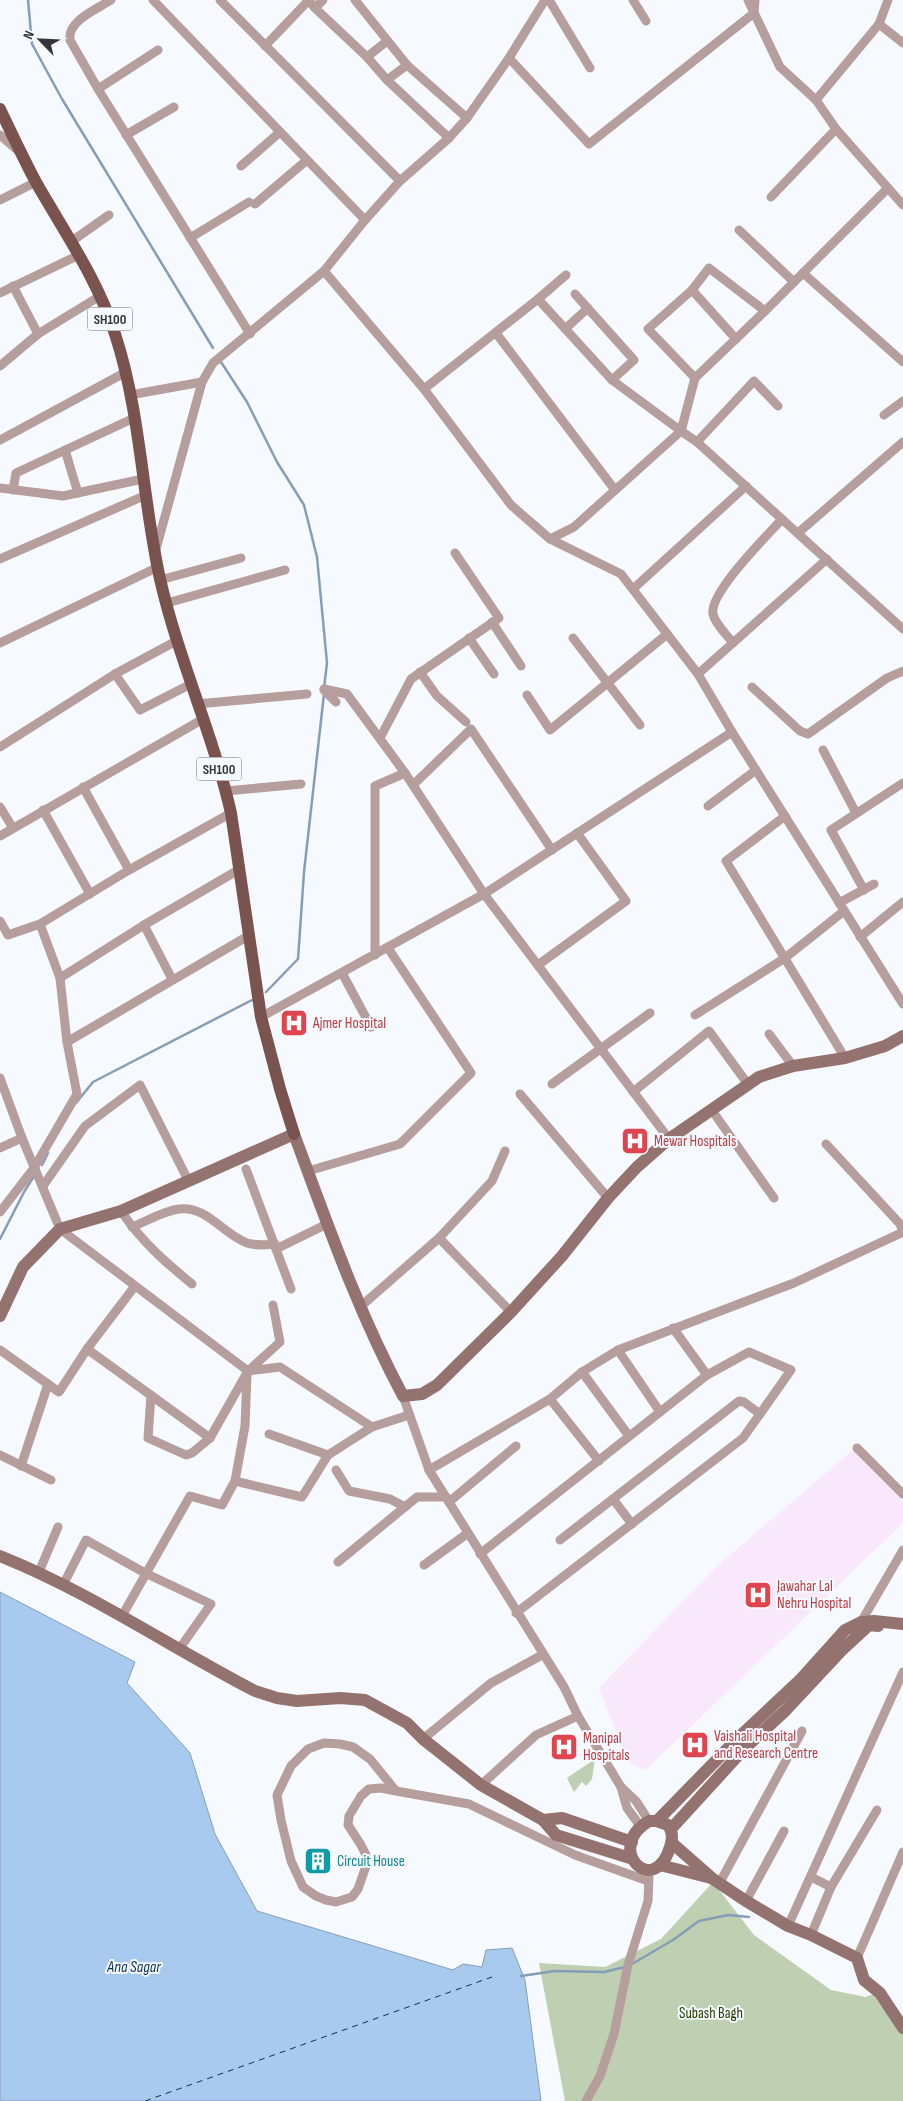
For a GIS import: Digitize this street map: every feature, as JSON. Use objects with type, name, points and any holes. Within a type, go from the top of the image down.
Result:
[{"type":"main road","name":"SH100","points":[[0,110],[36,182],[72,241],[100,296],[115,333],[126,372],[160,580],[197,704],[226,792],[240,869],[248,936],[261,1014],[280,1089],[294,1134]]},
{"type":"street","points":[[111,0],[74,25],[69,34],[70,40],[126,135],[250,334]]},
{"type":"street","points":[[153,0],[365,220]]},
{"type":"street","points":[[220,0],[400,181]]},
{"type":"street","points":[[265,46],[311,3],[324,0]]},
{"type":"street","points":[[355,0],[407,65],[467,118]]},
{"type":"street","points":[[155,552],[202,382],[212,363],[250,334],[324,271],[365,220],[400,181],[449,138],[467,118],[509,58],[545,0]]},
{"type":"street","points":[[549,0],[590,68]]},
{"type":"street","points":[[633,0],[646,21]]},
{"type":"street","points":[[748,0],[780,67],[816,100],[836,129],[903,205]]},
{"type":"street","points":[[509,58],[589,144],[754,13],[755,0]]},
{"type":"street","points":[[816,100],[879,24],[888,0]]},
{"type":"street","points":[[311,3],[367,57],[387,80],[449,138]]},
{"type":"street","points":[[879,24],[903,43]]},
{"type":"street","points":[[367,57],[387,41]]},
{"type":"street","points":[[98,89],[158,50]]},
{"type":"street","points":[[387,80],[407,65]]},
{"type":"street","points":[[126,135],[174,107]]},
{"type":"street","points":[[771,197],[836,129]]},
{"type":"street","points":[[241,166],[280,132]]},
{"type":"street","points":[[0,135],[23,155]]},
{"type":"street","points":[[190,238],[252,203],[308,160]]},
{"type":"street","points":[[0,200],[36,182]]},
{"type":"street","points":[[550,540],[574,526],[681,431],[695,378],[888,188]]},
{"type":"street","points":[[72,241],[109,215]]},
{"type":"street","points":[[739,230],[794,282]]},
{"type":"street","points":[[0,294],[79,255]]},
{"type":"street","points":[[695,378],[648,329],[692,290],[709,268],[765,311]]},
{"type":"street","points":[[324,271],[424,389],[511,505],[550,540],[621,574],[666,635],[698,674],[732,732],[903,1004]]},
{"type":"street","points":[[803,273],[903,362]]},
{"type":"street","points":[[424,389],[538,300],[566,275]]},
{"type":"street","points":[[13,286],[38,334]]},
{"type":"street","points":[[692,290],[736,339]]},
{"type":"street","points":[[575,294],[634,360],[612,380]]},
{"type":"street","points":[[0,366],[38,334],[100,296]]},
{"type":"street","points":[[538,300],[612,380],[698,442],[903,629]]},
{"type":"street","points":[[565,329],[588,308]]},
{"type":"street","points":[[496,333],[615,490]]},
{"type":"street","points":[[0,440],[126,372]]},
{"type":"street","points":[[698,442],[754,381],[778,406]]},
{"type":"street","points":[[130,395],[202,382]]},
{"type":"street","points":[[884,416],[903,403]]},
{"type":"street","points":[[13,490],[16,473],[134,418]]},
{"type":"street","points":[[798,533],[903,442]]},
{"type":"street","points":[[64,450],[78,493]]},
{"type":"street","points":[[1,489],[63,496],[143,479]]},
{"type":"street","points":[[633,590],[746,486]]},
{"type":"street","points":[[0,559],[146,495]]},
{"type":"street","points":[[733,643],[715,619],[713,609],[715,602],[727,582],[782,519]]},
{"type":"street","points":[[380,738],[411,679],[499,618],[455,552]]},
{"type":"street","points":[[160,580],[241,558]]},
{"type":"street","points":[[698,674],[827,559]]},
{"type":"street","points":[[0,643],[158,567]]},
{"type":"street","points":[[167,603],[285,570]]},
{"type":"street","points":[[492,622],[521,666]]},
{"type":"street","points":[[527,695],[550,730],[666,635]]},
{"type":"street","points":[[469,638],[494,674]]},
{"type":"street","points":[[573,638],[640,725]]},
{"type":"street","points":[[0,747],[115,674],[178,640]]},
{"type":"street","points":[[420,672],[437,696],[466,722]]},
{"type":"street","points":[[752,687],[800,731],[808,734],[887,678],[903,672]]},
{"type":"street","points":[[115,674],[140,710],[191,684]]},
{"type":"street","points":[[336,702],[324,689],[347,694],[405,773],[484,894],[669,1139]]},
{"type":"street","points":[[197,704],[307,694]]},
{"type":"street","points":[[0,836],[203,719]]},
{"type":"street","points":[[413,785],[472,730],[552,850]]},
{"type":"street","points":[[261,1014],[342,973],[484,894],[732,732]]},
{"type":"street","points":[[823,750],[856,813]]},
{"type":"street","points":[[708,806],[756,770]]},
{"type":"street","points":[[375,955],[376,786],[405,773]]},
{"type":"street","points":[[864,890],[830,830],[903,783]]},
{"type":"street","points":[[226,792],[301,784]]},
{"type":"street","points":[[83,787],[129,870]]},
{"type":"street","points":[[0,807],[13,828]]},
{"type":"street","points":[[43,810],[90,894]]},
{"type":"street","points":[[0,921],[7,940],[40,924],[129,870],[231,813]]},
{"type":"street","points":[[785,816],[726,861],[845,1058]]},
{"type":"street","points":[[538,965],[626,901],[578,833]]},
{"type":"street","points":[[60,978],[144,925],[240,869]]},
{"type":"street","points":[[695,1015],[785,958],[842,907],[874,884]]},
{"type":"street","points":[[860,937],[903,902]]},
{"type":"street","points":[[0,1212],[34,1168],[77,1094],[67,1042],[60,978],[40,924]]},
{"type":"street","points":[[144,925],[172,979]]},
{"type":"street","points":[[67,1042],[248,936]]},
{"type":"street","points":[[308,1171],[400,1144],[471,1073],[388,948]]},
{"type":"street","points":[[342,973],[371,1027]]},
{"type":"street","points":[[552,1084],[650,1013]]},
{"type":"street","points":[[634,1092],[709,1031],[747,1083]]},
{"type":"street","points":[[769,1034],[793,1066]]},
{"type":"street","points":[[403,1396],[422,1394],[437,1385],[511,1312],[562,1256],[608,1198],[637,1167],[669,1139],[747,1083],[759,1077],[793,1066],[845,1058],[885,1046],[903,1036]]},
{"type":"street","points":[[0,1080],[60,1229],[248,1371],[280,1366],[372,1427]]},
{"type":"street","points":[[43,1186],[85,1126],[140,1086],[189,1182]]},
{"type":"street","points":[[520,1094],[608,1198]]},
{"type":"street","points":[[711,1109],[774,1198]]},
{"type":"street","points":[[0,1316],[23,1267],[60,1229],[121,1211],[294,1134],[360,1307],[379,1351],[403,1396],[430,1470],[516,1613],[564,1687],[578,1716],[621,1787],[627,1808],[649,1823],[663,1822],[671,1829]]},
{"type":"street","points":[[0,1148],[22,1138]]},
{"type":"street","points":[[430,1470],[550,1400],[582,1372],[618,1350],[794,1284],[903,1232],[900,1224],[826,1144]]},
{"type":"street","points":[[360,1307],[439,1238],[492,1181],[505,1151]]},
{"type":"street","points":[[246,1169],[291,1289]]},
{"type":"street","points":[[132,1227],[181,1208],[213,1220],[245,1243],[275,1246],[327,1224]]},
{"type":"street","points":[[121,1211],[157,1256],[192,1284]]},
{"type":"street","points":[[439,1238],[511,1312]]},
{"type":"street","points":[[44,1396],[58,1392],[135,1286]]},
{"type":"street","points":[[151,1395],[148,1438],[186,1455],[192,1453],[210,1438],[248,1371],[280,1342],[273,1305]]},
{"type":"street","points":[[673,1328],[707,1375]]},
{"type":"street","points":[[0,1350],[58,1392]]},
{"type":"street","points":[[87,1350],[210,1438]]},
{"type":"street","points":[[618,1350],[660,1412]]},
{"type":"street","points":[[480,1554],[707,1375],[749,1352],[791,1370],[743,1438],[516,1613]]},
{"type":"street","points":[[122,1616],[190,1496],[222,1505],[235,1481],[245,1426],[248,1371]]},
{"type":"street","points":[[582,1372],[629,1436]]},
{"type":"street","points":[[21,1466],[48,1384]]},
{"type":"street","points":[[550,1400],[599,1461]]},
{"type":"street","points":[[560,1540],[739,1401],[760,1414]]},
{"type":"street","points":[[235,1481],[302,1497],[328,1455],[372,1427],[409,1416]]},
{"type":"street","points":[[269,1434],[328,1455]]},
{"type":"street","points":[[338,1562],[417,1497],[447,1500],[516,1446]]},
{"type":"street","points":[[857,1448],[903,1494]]},
{"type":"street","points":[[0,1455],[50,1480]]},
{"type":"street","points":[[336,1470],[349,1491],[390,1498],[405,1507]]},
{"type":"street","points":[[613,1499],[632,1524]]},
{"type":"street","points":[[38,1572],[58,1527]]},
{"type":"street","points":[[424,1565],[468,1533]]},
{"type":"street","points":[[63,1585],[86,1540],[145,1573],[211,1604],[180,1648]]},
{"type":"street","points":[[861,1622],[903,1550]]},
{"type":"street","points":[[0,1556],[38,1572],[122,1616],[255,1691],[276,1698],[297,1701],[340,1698],[365,1700],[407,1723],[423,1739],[481,1785],[542,1820],[556,1835],[630,1858],[638,1866],[652,1872]]},
{"type":"street","points":[[804,1683],[845,1630],[861,1622],[903,1624]]},
{"type":"street","points":[[630,1858],[632,1842],[649,1823],[740,1744],[869,1625],[903,1630]]},
{"type":"street","points":[[423,1739],[491,1683],[542,1655]]},
{"type":"street","points":[[788,1926],[903,1672]]},
{"type":"street","points":[[481,1785],[536,1734],[578,1716]]},
{"type":"street","points":[[716,1881],[802,1731]]},
{"type":"street","points":[[396,1792],[370,1759],[353,1747],[324,1743],[308,1750],[291,1766],[277,1795],[291,1861],[303,1887],[326,1900],[336,1902],[352,1897],[358,1889],[366,1866],[364,1850],[348,1825],[349,1816],[361,1796],[369,1789],[381,1788],[396,1792],[468,1804],[575,1855],[652,1872],[716,1881]]},
{"type":"street","points":[[586,2101],[600,2076],[614,2034],[628,1965],[648,1901],[652,1872],[666,1858],[672,1843],[671,1829],[740,1744]]},
{"type":"street","points":[[811,1935],[831,1887],[877,1810]]},
{"type":"street","points":[[542,1820],[562,1818],[632,1842]]},
{"type":"street","points":[[746,1901],[784,1831]]},
{"type":"street","points":[[672,1843],[716,1881],[746,1901],[788,1926],[811,1935],[857,1958]]},
{"type":"street","points":[[903,1852],[857,1958],[864,1980],[880,1993],[903,2028]]},
{"type":"street","points":[[811,1877],[831,1887]]},
{"type":"shaded area","name":"Jawahar Lal Nehru Hospital","points":[[854,1449],[903,1501],[903,1523],[646,1770],[628,1762],[599,1688],[717,1566]]},
{"type":"green space","points":[[595,1759],[592,1779],[586,1786],[582,1782],[574,1792],[567,1778]]},
{"type":"green space","name":"Subash Bagh","points":[[713,1882],[754,1935],[831,1990],[866,1997],[883,1990],[903,2018],[903,2101],[565,2101],[539,1963],[605,1967],[661,1939]]},
{"type":"water","name":"Ana Sagar","points":[[0,1592],[135,1662],[127,1683],[190,1753],[215,1834],[257,1911],[453,1970],[463,1964],[482,1967],[486,1950],[512,1948],[525,1980],[541,2101],[0,2101]]},
{"type":"waterway","points":[[28,0],[32,44],[62,99],[213,348]]},
{"type":"waterway","points":[[221,362],[247,402],[277,462],[304,505],[317,557],[327,663],[324,688]]},
{"type":"waterway","points":[[266,992],[298,959],[304,872],[324,694]]},
{"type":"waterway","points":[[76,1103],[93,1082],[252,1000]]},
{"type":"waterway","points":[[42,1165],[48,1153]]},
{"type":"waterway","points":[[0,1239],[34,1176]]},
{"type":"waterway","points":[[632,1964],[673,1940],[699,1921],[728,1915],[749,1917]]},
{"type":"waterway","points":[[521,1976],[555,1971],[604,1972],[625,1967]]},
{"type":"ferry route","points":[[145,2101],[492,1977]]},
{"type":"place","name":"Ajmer Hospital","points":[[294,1023]]},
{"type":"place","name":"Mewar Hospitals","points":[[635,1141]]},
{"type":"place","name":"Jawahar Lal Nehru Hospital","points":[[758,1595]]},
{"type":"place","name":"Vaishali Hospital and Research Centre","points":[[695,1745]]},
{"type":"place","name":"Manipal Hospitals","points":[[564,1747]]},
{"type":"place","name":"Circuit House","points":[[318,1861]]}]
